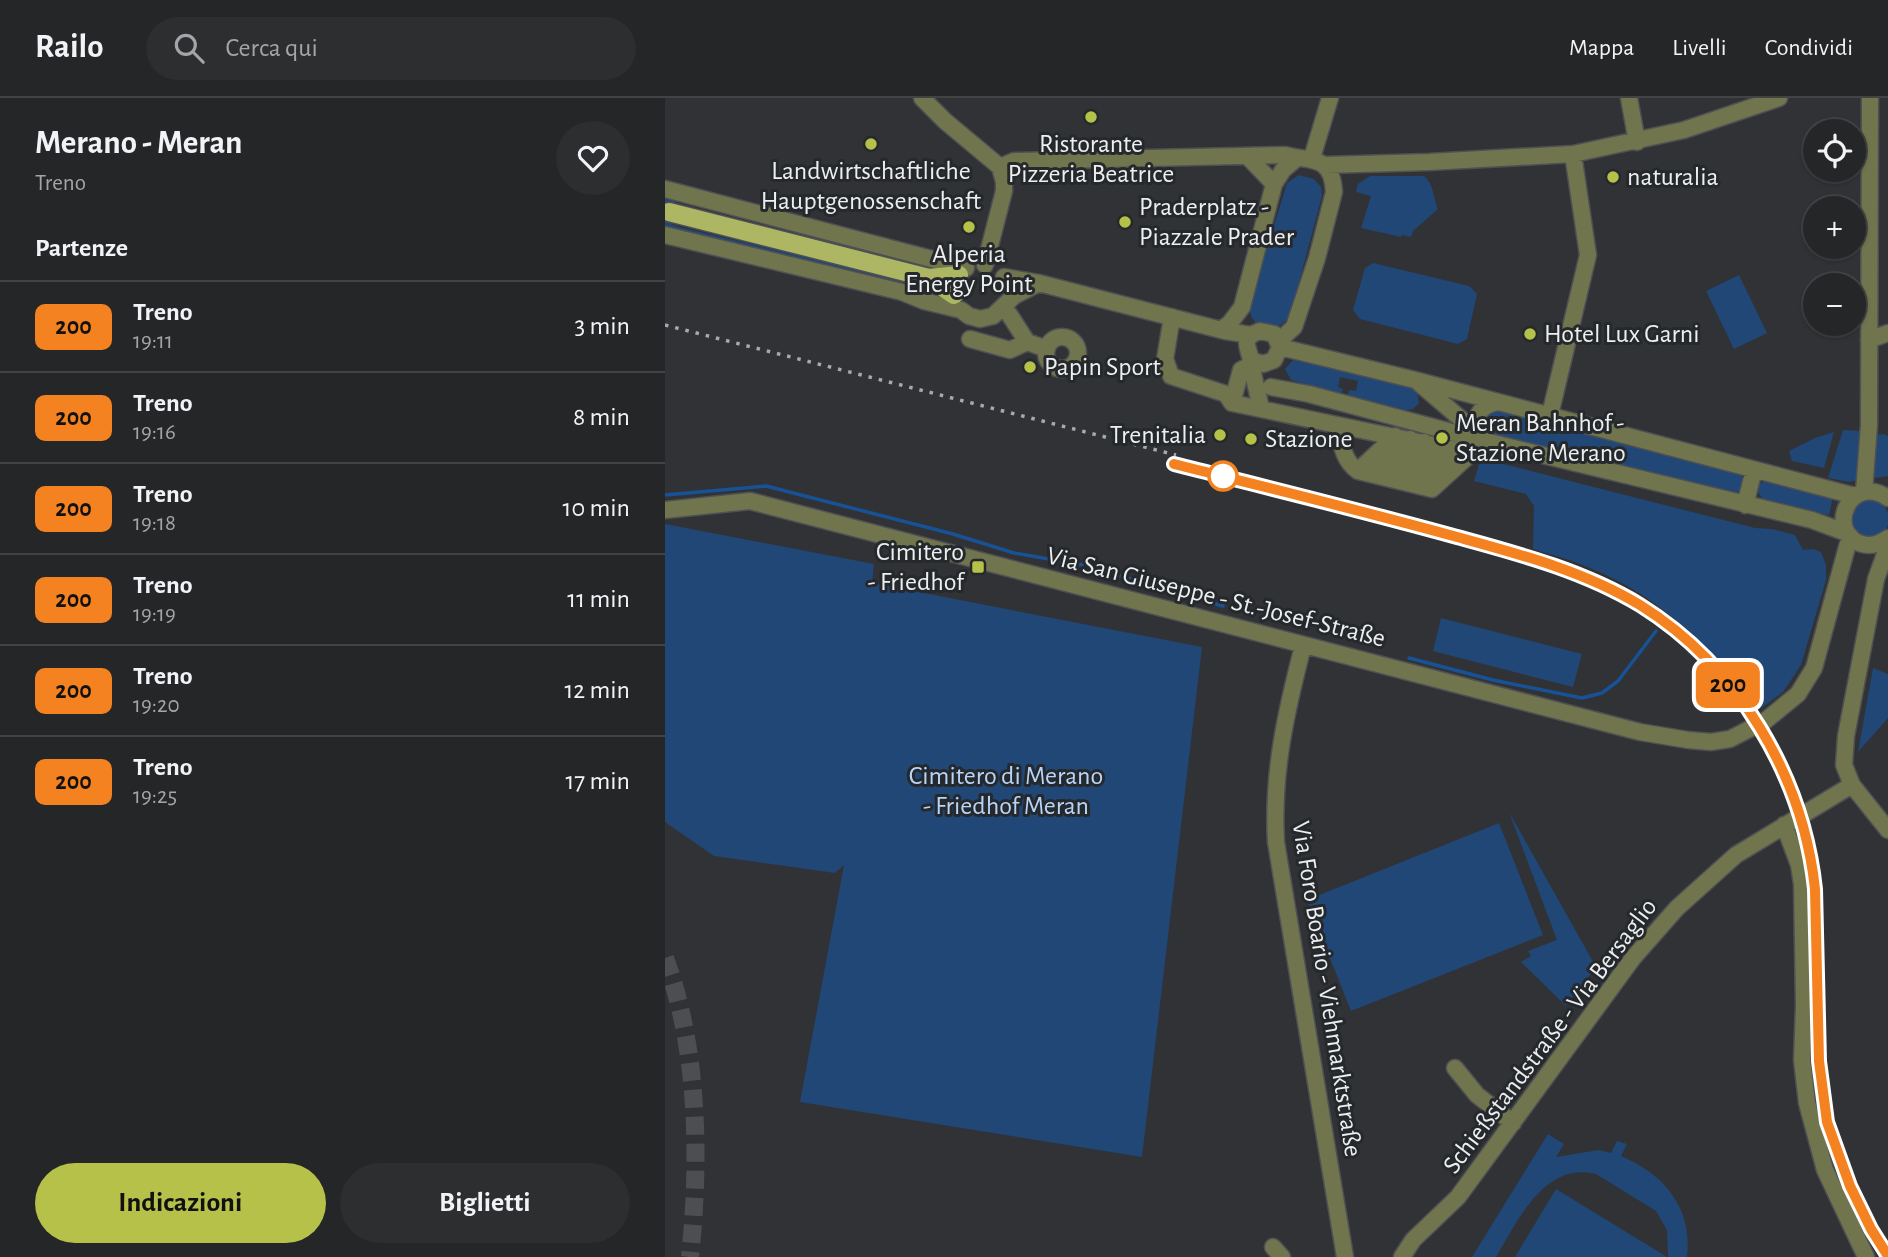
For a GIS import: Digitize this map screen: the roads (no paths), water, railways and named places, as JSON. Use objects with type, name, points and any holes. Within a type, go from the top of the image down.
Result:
[{"type":"main road","points":[[669,212],[929,278],[963,272]]},
{"type":"main road","points":[[929,278],[958,303]]},
{"type":"street","points":[[922,98],[1000,167],[1004,191],[985,265]]},
{"type":"street","points":[[1310,160],[1330,98]]},
{"type":"street","points":[[1629,98],[1637,142]]},
{"type":"street","points":[[1000,167],[1014,161],[1285,155],[1310,160],[1429,162],[1573,154],[1684,130],[1779,98]]},
{"type":"street","name":"Via San Giuseppe - St.-Josef-Straße","points":[[665,510],[750,501],[1652,734],[1711,742],[1730,739],[1781,709],[1798,694],[1814,668],[1853,538],[1843,523],[1843,513],[1847,503],[1864,493],[1869,425],[1870,98]]},
{"type":"street","points":[[1550,415],[1588,255],[1573,154]]},
{"type":"street","points":[[1248,157],[1274,184]]},
{"type":"street","points":[[1223,330],[1242,307],[1274,184],[1283,170],[1310,160]]},
{"type":"street","points":[[1004,277],[1039,283],[1223,330],[1250,348],[1260,364],[1269,363],[1278,356],[1280,344],[1294,327],[1317,258],[1334,192],[1333,183],[1310,160]]},
{"type":"street","points":[[665,189],[963,272],[985,265],[995,268],[1004,277],[1008,290],[1004,306],[1009,314],[1027,342],[1047,349]]},
{"type":"street","points":[[665,235],[902,292],[924,301],[958,303]]},
{"type":"street","points":[[963,272],[954,287],[958,303],[969,316],[980,319],[993,316],[1022,290],[1039,283]]},
{"type":"street","points":[[1242,307],[1263,409]]},
{"type":"street","points":[[1172,317],[1165,359],[1171,376],[1226,394],[1237,404],[1457,450]]},
{"type":"street","points":[[1294,327],[1300,351]]},
{"type":"street","points":[[1237,404],[1241,370],[1250,348],[1266,331],[1274,334],[1280,344],[1300,351],[1754,470],[1888,498]]},
{"type":"street","points":[[1869,340],[1888,334]]},
{"type":"street","points":[[971,339],[1010,350],[1027,342]]},
{"type":"street","points":[[1263,409],[1271,395],[1273,371],[1269,363]]},
{"type":"street","points":[[1415,380],[1481,439]]},
{"type":"street","points":[[1271,387],[1309,394],[1812,520],[1887,553],[1876,579],[1846,736],[1844,765],[1852,785],[1888,830]]},
{"type":"street","points":[[1263,409],[1309,394]]},
{"type":"street","points":[[1287,415],[1330,400]]},
{"type":"street","points":[[1481,439],[1475,423],[1479,411],[1498,402]]},
{"type":"street","points":[[1309,420],[1351,405]]},
{"type":"street","points":[[1287,415],[1291,423],[1327,431],[1371,410]]},
{"type":"street","points":[[1338,426],[1349,463],[1388,478],[1432,489],[1481,439]]},
{"type":"street","points":[[1388,478],[1481,439]]},
{"type":"street","points":[[1388,478],[1417,441]]},
{"type":"street","points":[[1388,478],[1417,441]]},
{"type":"street","points":[[1745,505],[1754,470]]},
{"type":"street","points":[[1864,493],[1888,481]]},
{"type":"street","points":[[1853,538],[1875,544],[1888,538]]},
{"type":"street","name":"Via Foro Boario - Viehmarktstraße","points":[[1303,646],[1278,758],[1274,806],[1276,842],[1345,1257]]},
{"type":"street","name":"Schießstandstraße - Via Bersaglio","points":[[1402,1257],[1413,1240],[1458,1197],[1633,958],[1677,908],[1736,855],[1852,785]]},
{"type":"street","points":[[1784,825],[1799,865],[1802,884],[1802,1060],[1807,1103],[1825,1170],[1866,1257]]},
{"type":"street","points":[[1455,1068],[1477,1096],[1513,1123]]},
{"type":"waterway","points":[[665,495],[766,486],[953,534],[1014,553],[1083,565],[1223,606]]},
{"type":"waterway","points":[[1271,618],[1295,624]]},
{"type":"waterway","points":[[1409,658],[1493,680],[1582,698],[1602,693],[1618,681],[1656,631]]},
{"type":"tunnel","points":[[665,958],[685,1030],[694,1106],[695,1183],[690,1257]]},
{"type":"railway","points":[[665,325],[1176,455]]},
{"type":"railway","points":[[1174,464],[1423,527],[1575,573],[1640,605],[1680,634],[1714,667],[1744,704],[1769,745],[1789,788],[1804,834],[1813,881],[1817,929],[1818,1048],[1826,1109],[1845,1176],[1864,1217],[1888,1256]]},
{"type":"train","name":"200","points":[[1174,464],[1387,517],[1566,570],[1639,605],[1656,616],[1708,661],[1750,712],[1776,757],[1794,796],[1813,868],[1817,926],[1819,1061],[1827,1122],[1841,1165],[1860,1209],[1888,1256]]},
{"type":"place","name":"Ristorante Pizzeria Beatrice","points":[[1091,117]]},
{"type":"place","name":"Landwirtschaftliche Hauptgenossenschaft","points":[[871,144]]},
{"type":"place","name":"naturalia","points":[[1613,177]]},
{"type":"place","name":"Praderplatz - Piazzale Prader","points":[[1125,222]]},
{"type":"place","name":"Alperia Energy Point","points":[[969,227]]},
{"type":"place","name":"Hotel Lux Garni","points":[[1530,334]]},
{"type":"place","name":"Papin Sport","points":[[1030,367]]},
{"type":"place","name":"Trenitalia","points":[[1220,435]]},
{"type":"place","name":"Meran Bahnhof - Stazione Merano","points":[[1442,438]]},
{"type":"place","name":"Stazione","points":[[1251,439]]},
{"type":"place","name":"Cimitero - Friedhof","points":[[978,567]]},
{"type":"park label","name":"Cimitero di Merano - Friedhof Meran","points":[[1006,791]]}]
